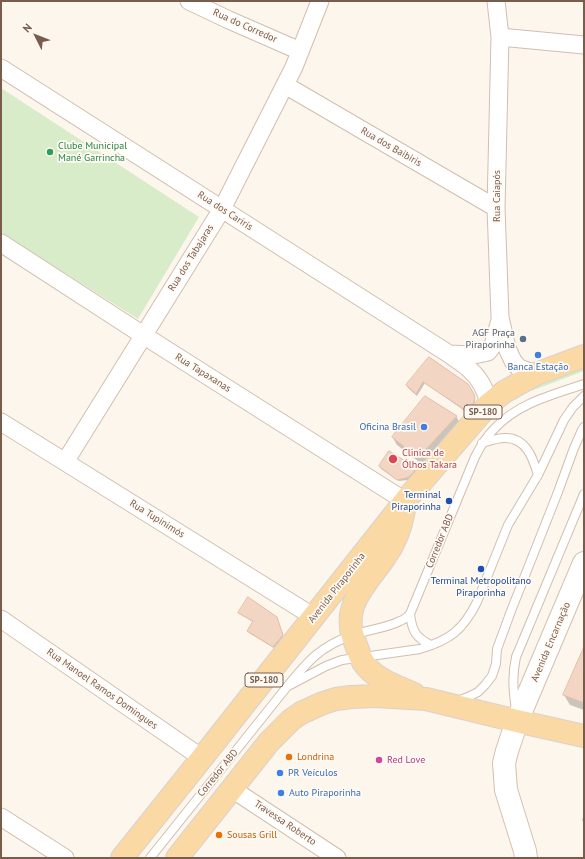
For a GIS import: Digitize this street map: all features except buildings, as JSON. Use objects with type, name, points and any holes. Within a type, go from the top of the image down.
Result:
[{"type":"main road","name":"Avenida Piraporinha","points":[[122,858],[406,501],[490,404],[504,392],[536,374],[584,356]]},
{"type":"main road","points":[[406,501],[402,524],[394,542],[385,558],[368,578],[360,592],[350,618],[352,635],[361,658],[369,669],[382,679],[435,701],[584,736]]},
{"type":"main road","points":[[177,858],[269,742],[291,720],[311,707],[336,698],[351,697],[375,696],[435,701]]},
{"type":"street","name":"Rua do Corredor","points":[[190,1],[300,51]]},
{"type":"street","name":"Rua dos Tabajaras","points":[[65,462],[222,209],[294,67],[320,1]]},
{"type":"street","name":"Rua Caiapós","points":[[496,1],[500,37],[496,208],[500,318],[507,348],[513,361],[519,368],[536,374]]},
{"type":"street","points":[[500,37],[584,45]]},
{"type":"street","name":"Rua dos Cariris","points":[[1,68],[449,354],[469,369],[479,381],[490,404]]},
{"type":"street","name":"Rua dos Baibiris","points":[[285,85],[496,208]]},
{"type":"street","name":"Rua Tapaxanas","points":[[1,243],[143,335],[406,501]]},
{"type":"street","points":[[449,354],[474,355],[488,352],[493,345],[500,318]]},
{"type":"street","name":"Rua Tupinimós","points":[[1,422],[314,617]]},
{"type":"street","name":"Avenida Encarnação","points":[[526,858],[506,790],[504,763],[517,721],[584,563]]},
{"type":"street","name":"Rua Manoel Ramos Domingues","points":[[1,619],[202,758]]},
{"type":"street","name":"Travessa Roberto","points":[[232,789],[337,858]]},
{"type":"street","points":[[1,817],[65,858]]},
{"type":"lane","name":"Corredor ABD","points":[[150,858],[286,688],[316,654],[326,647],[352,635],[393,624],[401,621],[410,614],[475,456],[482,443],[494,428],[520,408],[535,401],[584,384]]},
{"type":"lane","name":"Corredor ABD","points":[[286,688],[326,666],[342,660],[420,649],[444,640],[456,632],[472,612],[508,524],[538,475],[564,420],[573,407],[584,396]]},
{"type":"lane","points":[[435,701],[459,700],[468,697],[478,692],[492,676],[496,664],[497,649],[511,611],[574,448],[584,427]]},
{"type":"lane","points":[[482,443],[505,438],[514,438],[522,443],[534,460],[538,475]]},
{"type":"lane","name":"Avenida Encarnação","points":[[517,721],[512,679],[516,657],[584,494]]},
{"type":"lane","points":[[410,614],[411,624],[415,633],[422,641],[431,645]]},
{"type":"green space","name":"Clube Municipal Mané Garrincha","points":[[1,88],[199,217],[138,319],[1,233]]},
{"type":"green space","points":[[584,367],[584,371],[531,391],[533,386]]},
{"type":"place","name":"Clube Municipal Mané Garrincha","points":[[50,152]]},
{"type":"place","name":"AGF Praça Piraporinha","points":[[523,339]]},
{"type":"place","name":"Banca Estação","points":[[538,355]]},
{"type":"place","name":"Oficina Brasil","points":[[424,427]]},
{"type":"place","name":"Clinica de Ólhos Takara","points":[[393,459]]},
{"type":"place","name":"Terminal Piraporinha","points":[[449,501]]},
{"type":"place","name":"Terminal Metropolitano Piraporinha","points":[[481,569]]},
{"type":"place","name":"Londrina","points":[[289,757]]},
{"type":"place","name":"Red Love","points":[[379,760]]},
{"type":"place","name":"PR Veículos","points":[[280,773]]},
{"type":"place","name":"Auto Piraporinha","points":[[281,793]]},
{"type":"place","name":"Sousas Grill","points":[[219,835]]}]
